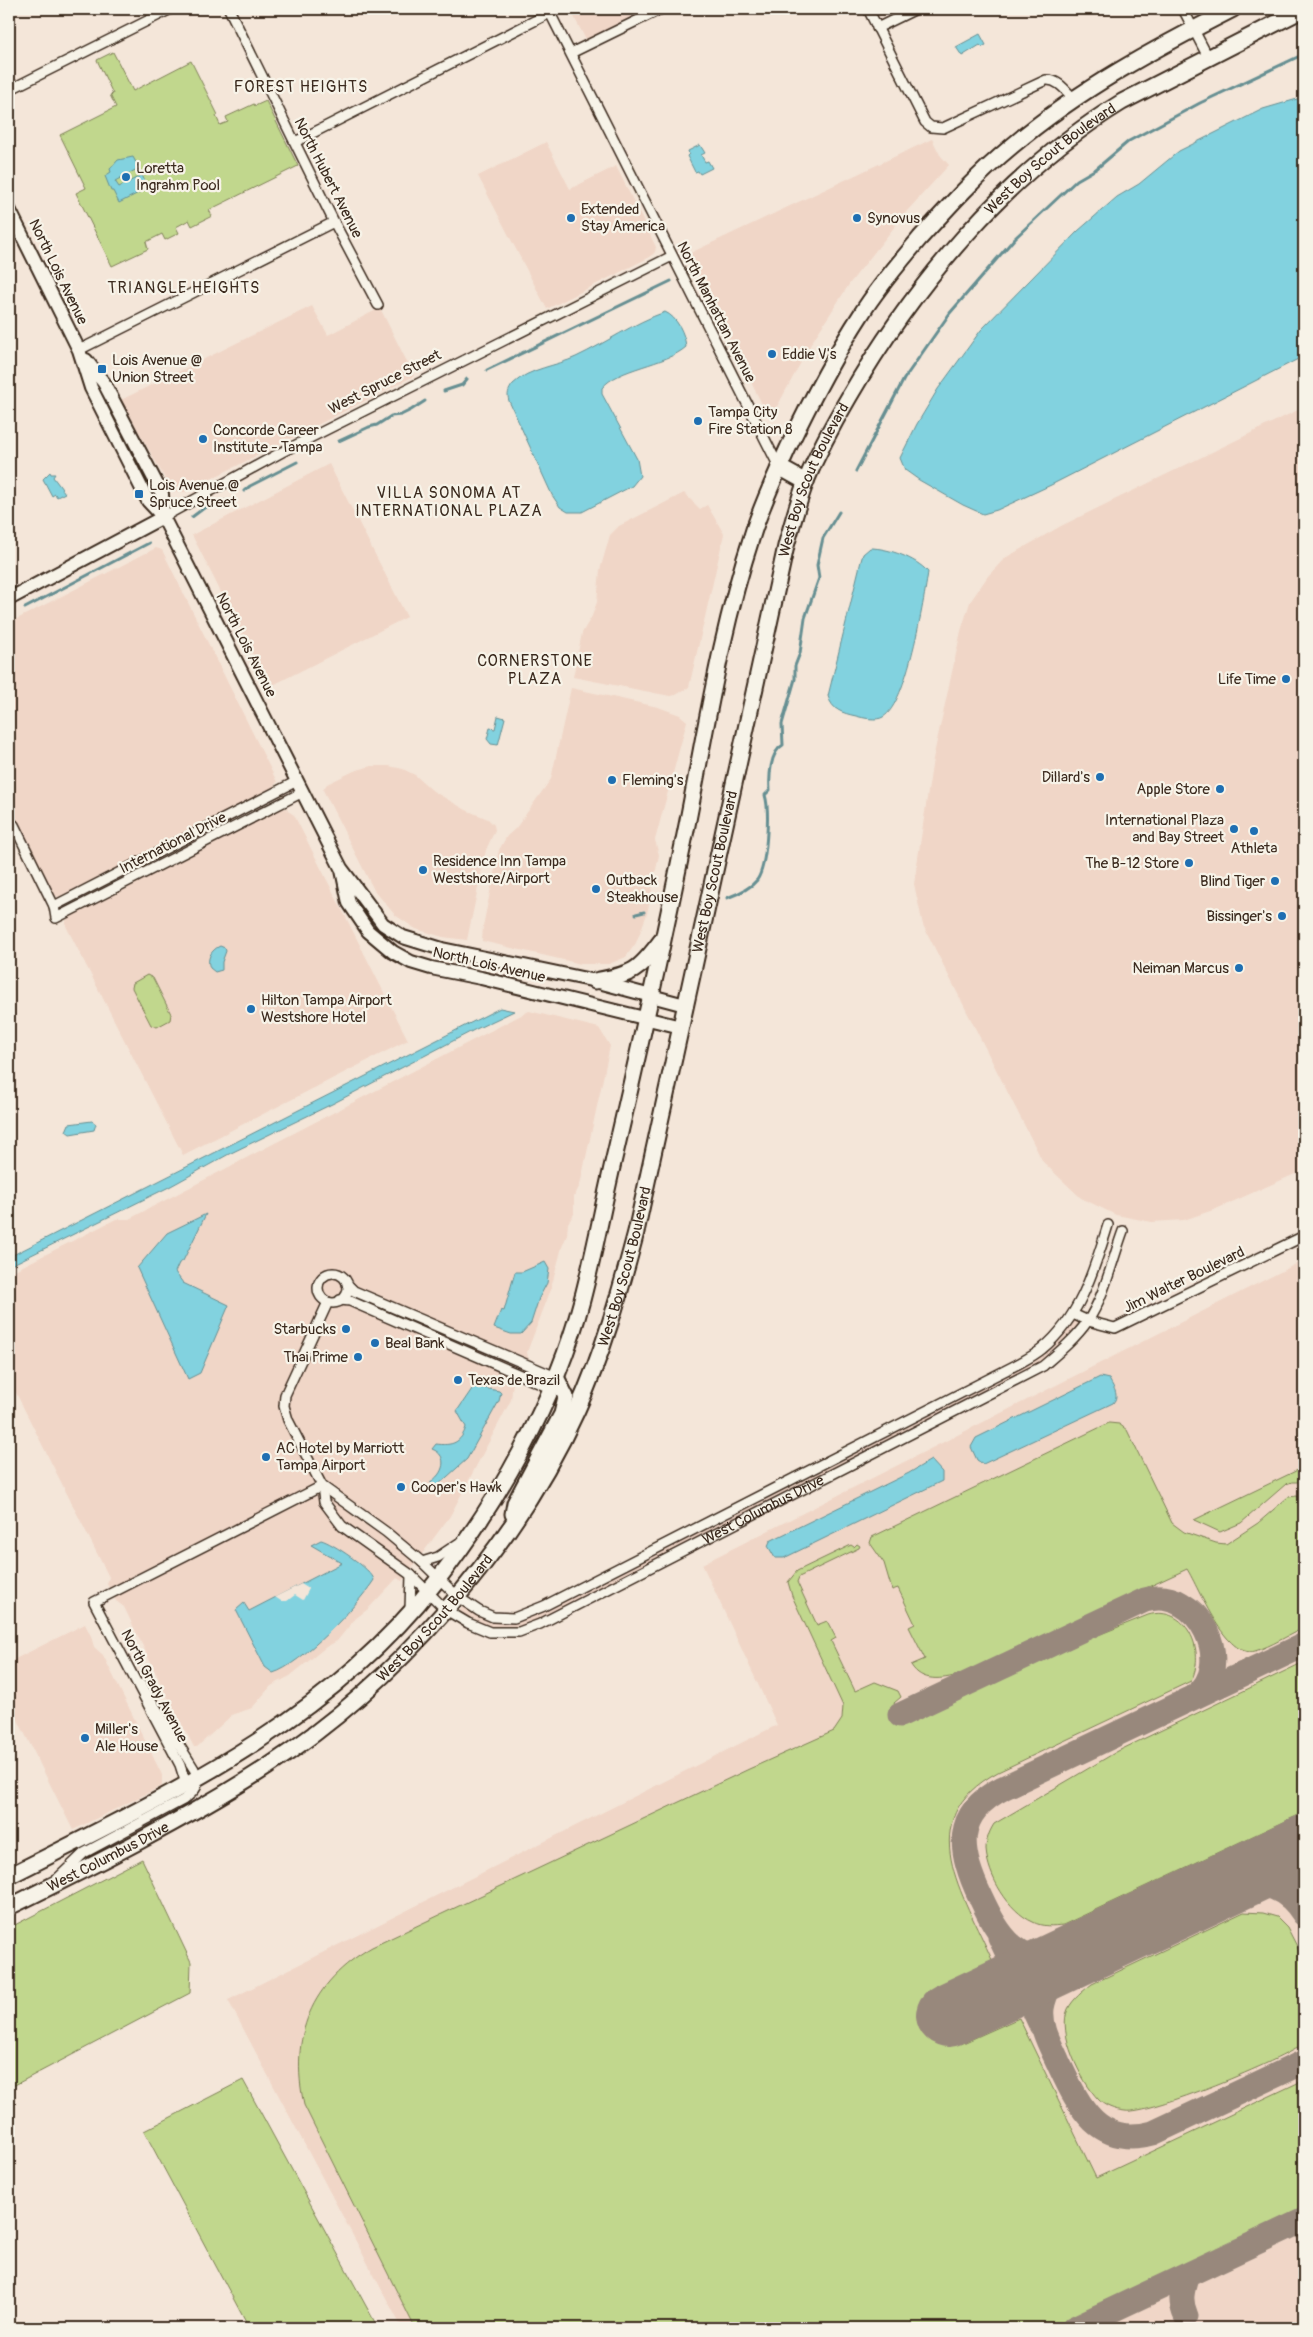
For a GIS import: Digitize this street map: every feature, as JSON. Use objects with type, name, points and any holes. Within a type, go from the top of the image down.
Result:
[{"type":"main road","name":"West Boy Scout Boulevard","points":[[192,1781],[252,1746],[296,1716],[363,1660],[410,1612],[439,1578],[496,1496],[553,1383],[581,1303],[652,995],[726,632],[752,534],[779,467],[806,411],[865,308],[903,258],[960,193],[1013,145],[1074,99],[1130,63],[1233,9]]},
{"type":"main road","name":"West Boy Scout Boulevard","points":[[206,1804],[269,1766],[317,1731],[392,1665],[446,1610],[458,1597],[529,1499],[577,1411],[614,1316],[636,1232],[786,546],[806,482],[827,435],[868,364],[898,319],[932,274],[985,215],[1028,174],[1094,120],[1208,57],[1304,9]]},
{"type":"main road","points":[[779,467],[806,482]]},
{"type":"main road","points":[[595,982],[619,977],[637,970],[645,963],[664,938]]},
{"type":"main road","points":[[510,1525],[515,1503],[562,1414],[566,1397],[553,1383]]},
{"type":"main road","name":"West Columbus Drive","points":[[9,1876],[192,1781]]},
{"type":"main road","name":"West Columbus Drive","points":[[9,1907],[206,1804]]},
{"type":"street","points":[[9,90],[171,9]]},
{"type":"street","name":"North Hubert Avenue","points":[[229,9],[334,222],[378,305]]},
{"type":"street","points":[[571,53],[661,9]]},
{"type":"street","points":[[868,9],[925,122],[936,129],[943,128],[1046,80],[1058,83],[1074,99]]},
{"type":"street","points":[[877,28],[916,9]]},
{"type":"street","points":[[1183,9],[1208,57]]},
{"type":"street","points":[[294,142],[549,11]]},
{"type":"street","name":"North Manhattan Avenue","points":[[549,11],[779,467]]},
{"type":"street","name":"North Lois Avenue","points":[[9,209],[79,350],[91,388],[148,501],[163,517],[341,868],[383,924],[402,937],[442,949],[652,995],[685,1005]]},
{"type":"street","points":[[79,350],[334,222]]},
{"type":"street","name":"West Spruce Street","points":[[9,599],[282,452],[672,256]]},
{"type":"street","name":"International Drive","points":[[300,787],[235,827],[56,918],[54,906],[229,816],[300,787]]},
{"type":"street","points":[[229,816],[235,827]]},
{"type":"street","points":[[9,821],[14,825],[54,906]]},
{"type":"street","name":"North Lois Avenue","points":[[341,868],[349,904],[368,931],[393,952],[411,962],[680,1027]]},
{"type":"street","points":[[118,873],[123,884]]},
{"type":"street","name":"West Columbus Drive","points":[[322,1486],[386,1532],[422,1562],[458,1597],[493,1618],[514,1618],[544,1606],[1016,1365],[1042,1349],[1073,1314],[1094,1269],[1108,1225]]},
{"type":"street","name":"West Columbus Drive","points":[[328,1302],[285,1395],[284,1406],[288,1420],[322,1486],[324,1502],[342,1526],[411,1575],[446,1610],[468,1623],[490,1632],[519,1632],[540,1624],[1023,1378],[1043,1366],[1068,1344],[1088,1321],[1123,1231]]},
{"type":"street","name":"Jim Walter Boulevard","points":[[1073,1314],[1088,1321],[1115,1328],[1126,1325],[1304,1236]]},
{"type":"street","points":[[327,1273],[338,1273],[354,1291],[440,1328],[553,1383],[444,1342],[350,1301],[328,1302],[322,1299],[318,1290],[320,1280],[327,1273]]},
{"type":"street","points":[[340,1300],[346,1294],[347,1284]]},
{"type":"street","points":[[440,1328],[444,1342]]},
{"type":"street","name":"North Grady Avenue","points":[[192,1781],[180,1765],[94,1602],[322,1486]]},
{"type":"street","points":[[422,1562],[438,1557],[466,1539]]},
{"type":"street","points":[[410,1612],[411,1575]]},
{"type":"street","points":[[47,1888],[84,1853],[196,1790],[151,1698],[128,1665]]},
{"type":"shaded area","points":[[570,9],[650,9],[586,40]]},
{"type":"shaded area","points":[[932,139],[940,155],[949,165],[907,211],[850,283],[812,342],[773,414],[766,412],[690,261],[685,258],[686,255]]},
{"type":"shaded area","name":"Extended Stay America","points":[[546,142],[570,189],[616,166],[656,247],[655,252],[650,257],[547,309],[478,176]]},
{"type":"shaded area","points":[[312,306],[328,335],[380,308],[414,376],[185,492],[172,491],[121,400]]},
{"type":"shaded area","points":[[1304,407],[1304,1170],[1216,1209],[1184,1220],[1152,1222],[1116,1215],[1081,1198],[1043,1162],[923,925],[914,884],[933,759],[961,631],[970,602],[988,576],[1005,558],[1061,526]]},
{"type":"shaded area","points":[[329,464],[407,617],[269,687],[192,535]]},
{"type":"shaded area","points":[[684,493],[700,509],[707,505],[724,534],[689,687],[676,695],[670,696],[573,677],[582,633],[592,616],[597,602],[600,570],[610,535],[619,526]]},
{"type":"shaded area","points":[[156,548],[162,550],[277,782],[272,789],[58,897],[55,895],[9,803],[9,623]]},
{"type":"shaded area","points":[[571,688],[658,707],[680,715],[687,721],[655,840],[659,855],[647,914],[636,943],[626,957],[609,964],[581,964],[482,941],[483,926],[499,850],[507,836],[516,828],[551,779]]},
{"type":"shaded area","name":"Residence Inn Tampa Westshore/Airport","points":[[371,766],[389,766],[403,769],[415,775],[433,791],[466,810],[488,819],[494,825],[495,830],[486,850],[467,940],[443,937],[416,929],[395,915],[374,890],[323,790],[327,784],[354,771]]},
{"type":"shaded area","name":"Hilton Tampa Airport Westshore Hotel","points":[[287,808],[294,815],[408,1040],[183,1155],[66,926],[66,921],[69,917],[281,809]]},
{"type":"shaded area","points":[[529,1011],[599,1028],[610,1046],[580,1185],[574,1197],[574,1214],[568,1223],[567,1235],[550,1292],[527,1352],[529,1361],[521,1381],[513,1382],[511,1400],[450,1516],[402,1581],[397,1578],[368,1609],[355,1619],[337,1641],[326,1647],[290,1676],[271,1686],[252,1708],[232,1715],[197,1747],[194,1747],[124,1607],[116,1601],[107,1584],[109,1577],[9,1379],[9,1273],[116,1219],[129,1219]]},
{"type":"shaded area","points":[[1304,1260],[1304,2328],[402,2328],[228,2000],[777,1725],[702,1564]]},
{"type":"shaded area","points":[[1074,1321],[1079,1323],[1040,1362],[538,1619],[517,1627],[491,1627],[459,1612],[463,1606],[491,1622],[516,1623],[546,1611],[1019,1370],[1046,1353]]},
{"type":"shaded area","name":"Miller's Ale House","points":[[85,1624],[94,1647],[103,1655],[162,1775],[162,1786],[73,1830],[9,1702],[9,1662]]},
{"type":"green space","points":[[113,52],[133,91],[191,61],[218,115],[216,116],[220,125],[228,122],[226,117],[254,104],[255,106],[266,101],[298,166],[209,210],[212,216],[192,226],[189,220],[176,227],[179,233],[165,240],[162,234],[146,242],[148,249],[112,266],[76,193],[86,188],[60,135],[116,107],[110,95],[113,94],[97,60]]},
{"type":"green space","points":[[147,975],[153,978],[171,1014],[170,1020],[157,1027],[151,1025],[132,988],[133,983]]},
{"type":"green space","points":[[1109,1423],[1119,1424],[1127,1430],[1172,1523],[1184,1532],[1216,1543],[1226,1544],[1258,1523],[1288,1497],[1297,1496],[1304,1501],[1304,1628],[1261,1649],[1244,1651],[1234,1645],[1224,1634],[1206,1606],[1187,1569],[959,1675],[933,1678],[921,1675],[911,1665],[925,1659],[909,1627],[915,1624],[898,1588],[892,1590],[884,1563],[870,1543],[872,1537]]},
{"type":"green space","points":[[1304,1467],[1304,1482],[1286,1484],[1241,1523],[1220,1532],[1194,1520]]},
{"type":"green space","points":[[857,1544],[860,1546],[859,1548],[799,1577],[797,1582],[817,1625],[827,1621],[836,1638],[831,1641],[855,1691],[875,1682],[898,1691],[901,1697],[894,1703],[905,1725],[1091,1638],[1148,1615],[1161,1613],[1173,1616],[1183,1623],[1190,1633],[1196,1656],[1195,1669],[1191,1681],[998,1772],[971,1791],[956,1812],[950,1835],[951,1859],[958,1884],[992,1960],[934,1988],[961,2044],[1019,2018],[1096,2178],[1304,2080],[1304,2210],[1054,2328],[415,2328],[304,2105],[300,2080],[300,2056],[303,2034],[310,2013],[320,1994],[351,1961],[372,1947],[749,1769],[834,1731],[842,1719],[843,1706],[792,1596],[788,1582],[797,1571],[851,1545],[854,1547]]},
{"type":"green space","points":[[1304,1662],[1304,1812],[1063,1925],[1048,1926],[1036,1924],[1015,1910],[995,1881],[988,1860],[987,1843],[989,1833],[994,1824],[1118,1751]]},
{"type":"green space","points":[[142,1859],[191,1962],[190,1993],[9,2088],[9,1928]]},
{"type":"green space","points":[[1244,1912],[1263,1913],[1277,1917],[1287,1927],[1304,1960],[1304,2043],[1271,2061],[1187,2096],[1139,2110],[1125,2111],[1103,2104],[1091,2091],[1078,2069],[1068,2043],[1065,2019],[1068,2009],[1073,2002],[1092,1984]]},
{"type":"green space","points":[[243,2080],[378,2328],[249,2328],[144,2131]]},
{"type":"water","points":[[980,34],[986,45],[982,47],[980,45],[962,56],[956,47]]},
{"type":"water","points":[[1304,97],[1304,356],[1051,485],[997,510],[983,514],[963,505],[905,470],[900,458],[917,424],[938,389],[981,330],[1078,231],[1117,197],[1139,184],[1179,151],[1263,109]]},
{"type":"water","points":[[700,145],[705,153],[701,155],[712,168],[700,174],[698,171],[695,172],[687,156],[689,154],[688,151]]},
{"type":"water","points":[[133,157],[139,168],[115,181],[119,187],[142,175],[148,188],[119,203],[113,191],[111,191],[105,176],[111,172],[110,169],[118,160]]},
{"type":"water","points":[[665,312],[680,326],[686,347],[667,358],[619,376],[609,381],[602,388],[602,394],[637,459],[640,476],[632,486],[582,512],[568,512],[560,507],[552,495],[509,401],[510,388],[527,374],[576,357]]},
{"type":"water","points":[[50,472],[55,474],[53,477],[65,493],[57,497],[55,494],[52,496],[43,479]]},
{"type":"water","points":[[870,548],[885,550],[909,558],[928,572],[913,650],[900,693],[892,708],[883,717],[874,719],[862,718],[842,712],[832,705],[828,696],[861,561],[863,554]]},
{"type":"water","points":[[498,716],[505,718],[498,745],[491,744],[487,739],[490,728],[495,729]]},
{"type":"water","points":[[220,946],[225,948],[226,951],[222,962],[222,970],[215,972],[210,968],[209,958],[212,952]]},
{"type":"water","points":[[500,1008],[514,1011],[334,1103],[229,1154],[169,1187],[9,1266],[9,1257]]},
{"type":"water","points":[[92,1121],[96,1124],[94,1130],[70,1134],[66,1131],[69,1124]]},
{"type":"water","points":[[206,1214],[183,1261],[179,1263],[175,1272],[183,1283],[229,1305],[200,1373],[188,1379],[137,1268],[167,1233]]},
{"type":"water","points":[[545,1262],[549,1269],[547,1283],[539,1298],[531,1323],[521,1334],[511,1334],[494,1328],[501,1310],[504,1311],[515,1272],[522,1272]]},
{"type":"water","points":[[1100,1377],[1109,1379],[1114,1388],[1116,1397],[1113,1403],[983,1464],[977,1460],[971,1447],[976,1438]]},
{"type":"water","points":[[474,1386],[499,1391],[501,1393],[499,1401],[467,1459],[437,1486],[430,1482],[438,1475],[443,1466],[443,1461],[438,1452],[432,1449],[436,1444],[451,1444],[461,1437],[466,1427],[457,1411]]},
{"type":"water","points":[[931,1460],[942,1472],[942,1481],[784,1558],[775,1558],[768,1546],[770,1541],[909,1473]]},
{"type":"water","points":[[321,1540],[351,1557],[372,1575],[374,1580],[355,1604],[313,1647],[285,1668],[273,1673],[265,1667],[236,1610],[244,1603],[249,1611],[342,1563],[311,1545]]},
{"type":"pier","points":[[301,1584],[309,1589],[303,1600],[295,1595],[287,1601],[281,1601],[275,1597]]},
{"type":"waterway","points":[[856,471],[904,379],[950,313],[1015,238],[1077,180],[1096,169],[1129,141],[1200,103],[1304,54]]},
{"type":"waterway","points":[[487,370],[671,281]]},
{"type":"waterway","points":[[444,391],[462,385],[467,379]]},
{"type":"waterway","points":[[339,441],[377,425],[391,416],[401,415],[425,401]]},
{"type":"waterway","points":[[244,491],[250,486],[297,462]]},
{"type":"waterway","points":[[192,517],[204,508],[225,501]]},
{"type":"waterway","points":[[727,898],[751,886],[757,880],[763,863],[767,838],[767,803],[765,795],[770,790],[771,765],[775,753],[783,745],[782,724],[795,679],[795,666],[800,653],[805,618],[819,578],[817,565],[823,538],[839,512]]},
{"type":"waterway","points":[[25,608],[149,543]]},
{"type":"waterway","points":[[636,914],[644,912]]},
{"type":"taxiway","points":[[900,1715],[1145,1600],[1164,1598],[1181,1604],[1195,1615],[1206,1631],[1212,1648],[1212,1667],[1207,1683],[1194,1697]]},
{"type":"taxiway","points":[[1069,1958],[1051,1960],[1036,1958],[1023,1953],[1012,1946],[995,1924],[973,1880],[965,1849],[964,1835],[968,1822],[975,1810],[987,1798],[1003,1788],[1304,1645]]},
{"type":"taxiway","points":[[1304,1872],[1301,1895],[1304,1912]]},
{"type":"taxiway","points":[[1144,1926],[1205,1895],[1248,1884],[1269,1886],[1288,1895],[1304,1914]]},
{"type":"taxiway","points":[[1000,1937],[1041,2025]]},
{"type":"taxiway","points":[[1069,1958],[1056,1975],[1046,1994],[1042,2008],[1044,2029],[1073,2093],[1092,2119],[1103,2128],[1117,2134],[1133,2136],[1153,2133],[1304,2062]]},
{"type":"taxiway","points":[[1074,2328],[1304,2220]]},
{"type":"taxiway","points":[[1186,2316],[1182,2305],[1182,2296],[1187,2275]]},
{"type":"runway","points":[[948,2015],[1304,1847]]},
{"type":"place","name":"Loretta Ingrahm Pool","points":[[126,177]]},
{"type":"place","name":"Extended Stay America","points":[[571,218]]},
{"type":"place","name":"Synovus","points":[[857,218]]},
{"type":"place","name":"Eddie V's","points":[[772,354]]},
{"type":"place","name":"Lois Avenue @ Union Street","points":[[102,369]]},
{"type":"place","name":"Tampa City Fire Station 8","points":[[698,421]]},
{"type":"place","name":"Concorde Career Institute - Tampa","points":[[203,439]]},
{"type":"place","name":"Lois Avenue @ Spruce Street","points":[[139,494]]},
{"type":"place","name":"Life Time","points":[[1286,679]]},
{"type":"place","name":"Dillard's","points":[[1100,777]]},
{"type":"place","name":"Fleming's","points":[[612,780]]},
{"type":"place","name":"Apple Store","points":[[1220,789]]},
{"type":"place","name":"International Plaza and Bay Street","points":[[1234,829]]},
{"type":"place","name":"Athleta","points":[[1254,831]]},
{"type":"place","name":"The B-12 Store","points":[[1189,863]]},
{"type":"place","name":"Residence Inn Tampa Westshore/Airport","points":[[423,870]]},
{"type":"place","name":"Blind Tiger","points":[[1275,881]]},
{"type":"place","name":"Outback Steakhouse","points":[[596,889]]},
{"type":"place","name":"Bissinger's","points":[[1282,916]]},
{"type":"place","name":"Neiman Marcus","points":[[1239,968]]},
{"type":"place","name":"Hilton Tampa Airport Westshore Hotel","points":[[251,1009]]},
{"type":"place","name":"Starbucks","points":[[346,1329]]},
{"type":"place","name":"Beal Bank","points":[[375,1343]]},
{"type":"place","name":"Thai Prime","points":[[358,1357]]},
{"type":"place","name":"Texas de Brazil","points":[[458,1380]]},
{"type":"place","name":"AC Hotel by Marriott Tampa Airport","points":[[266,1457]]},
{"type":"place","name":"Cooper's Hawk","points":[[401,1487]]},
{"type":"place","name":"Miller's Ale House","points":[[85,1738]]},
{"type":"district","name":"FOREST HEIGHTS","points":[[301,87]]},
{"type":"district","name":"TRIANGLE HEIGHTS","points":[[184,288]]},
{"type":"district","name":"VILLA SONOMA AT INTERNATIONAL PLAZA","points":[[449,502]]},
{"type":"district","name":"CORNERSTONE PLAZA","points":[[535,670]]}]
